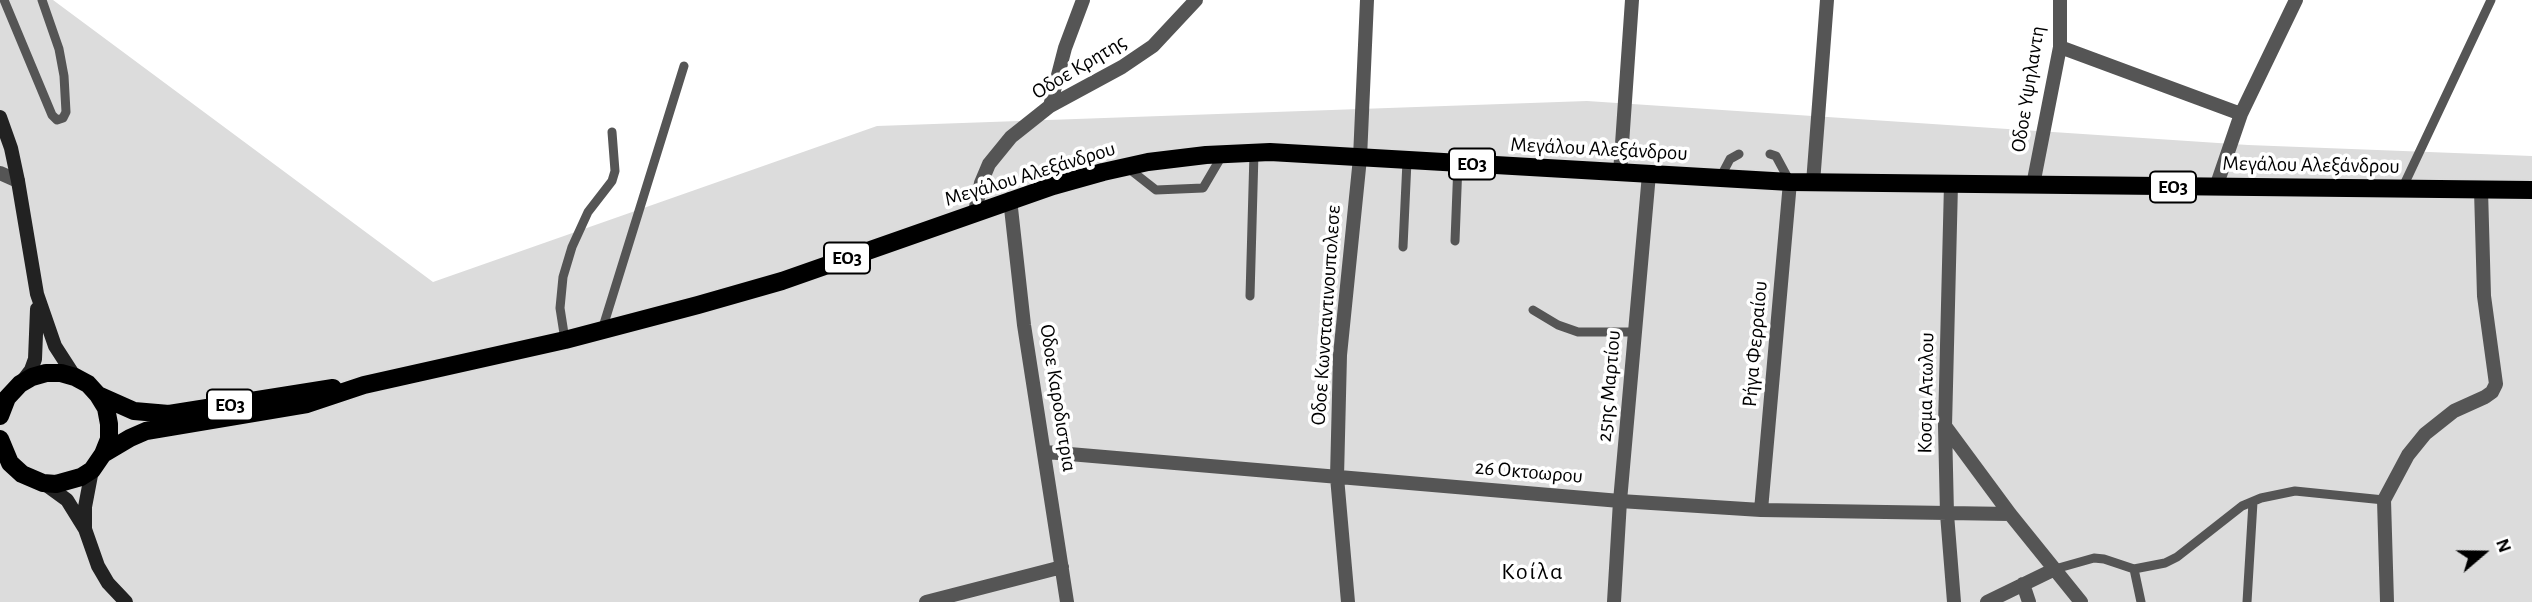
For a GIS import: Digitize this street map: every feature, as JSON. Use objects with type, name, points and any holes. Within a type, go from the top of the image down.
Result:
[{"type":"main road","points":[[0,117],[19,181],[37,294],[55,346],[75,377]]},
{"type":"main road","name":"Μεγάλου Αλεξάνδρου","points":[[565,340],[782,281],[1010,200],[1103,172],[1223,154],[1360,158],[1814,183],[2532,191]]},
{"type":"main road","points":[[0,416],[7,398],[31,370],[35,359],[37,294]]},
{"type":"main road","name":"ΕΟ3","points":[[103,454],[146,431],[307,404],[364,385],[565,340]]},
{"type":"main road","points":[[20,384],[46,373],[75,377]]},
{"type":"main road","name":"ΕΟ3","points":[[75,377],[88,384],[98,395],[106,408],[109,424],[109,439],[92,470]]},
{"type":"main road","name":"ΕΟ3","points":[[98,395],[134,411],[169,414],[304,391],[364,385]]},
{"type":"main road","points":[[0,439],[10,463],[22,474]]},
{"type":"main road","points":[[43,483],[69,482],[92,470]]},
{"type":"main road","points":[[85,530],[85,507],[92,470]]},
{"type":"main road","points":[[0,472],[22,474],[43,483],[67,500],[85,530],[98,566],[108,583],[126,602]]},
{"type":"street","points":[[1050,106],[1065,48],[1083,0]]},
{"type":"street","name":"Oδοε Κρητης","points":[[975,212],[981,183],[989,164],[1011,136],[1050,106],[1122,67],[1153,46],[1196,0]]},
{"type":"street","name":"Oδοε Κωνσταντινουπολεσε","points":[[1348,602],[1337,477],[1340,355],[1360,158],[1367,0]]},
{"type":"street","points":[[1620,173],[1632,0]]},
{"type":"street","points":[[1814,183],[1827,0]]},
{"type":"street","name":"Oδοε Υψηλαντη","points":[[2033,185],[2060,47],[2060,0]]},
{"type":"street","points":[[2216,187],[2241,114],[2296,0]]},
{"type":"street","points":[[2060,47],[2241,114]]},
{"type":"street","points":[[0,173],[19,181]]},
{"type":"street","name":"25ης Μαρτίου","points":[[1614,602],[1620,501],[1650,174]]},
{"type":"street","name":"Ρήγα Φερραίου","points":[[1761,510],[1790,182]]},
{"type":"street","name":"Κοσμα Ατωλου","points":[[1951,184],[1945,426],[1947,514],[1954,602]]},
{"type":"street","points":[[2387,602],[2385,500],[2408,455],[2424,434],[2454,411],[2485,397],[2492,392],[2496,384],[2484,296],[2481,190]]},
{"type":"street","name":"Oδοε Καροδιστρια","points":[[1010,200],[1024,325],[1046,452],[1067,602]]},
{"type":"street","points":[[1945,426],[2010,514],[2081,602]]},
{"type":"street","name":"26 Οκτοωρου","points":[[1046,452],[1620,501],[1761,510],[2010,514]]},
{"type":"street","points":[[926,602],[1062,567]]},
{"type":"street","points":[[1987,602],[2055,569]]},
{"type":"street","points":[[2023,584],[2029,602]]},
{"type":"lane","points":[[4,0],[52,115],[57,120],[66,112],[64,76],[59,49],[43,0]]},
{"type":"lane","points":[[2402,189],[2491,0]]},
{"type":"lane","points":[[602,330],[684,66]]},
{"type":"lane","points":[[565,340],[560,308],[563,277],[572,247],[588,212],[612,181],[615,171],[612,132]]},
{"type":"lane","points":[[1250,296],[1254,153]]},
{"type":"lane","points":[[1127,167],[1156,190],[1203,188],[1223,154]]},
{"type":"lane","points":[[1720,178],[1730,159],[1739,154]]},
{"type":"lane","points":[[1770,154],[1776,156],[1790,182]]},
{"type":"lane","points":[[1403,247],[1407,161]]},
{"type":"lane","points":[[1455,241],[1458,163]]},
{"type":"lane","points":[[1533,310],[1558,325],[1578,332],[1635,332]]},
{"type":"lane","points":[[2055,569],[2094,558],[2134,569],[2150,568],[2177,557],[2227,516],[2253,502],[2295,491],[2385,500]]},
{"type":"lane","points":[[2248,602],[2253,502]]},
{"type":"lane","points":[[2134,569],[2141,602]]},
{"type":"shaded area","points":[[0,0],[53,0],[433,282],[877,126],[1587,101],[2248,145],[2532,156],[2532,602],[0,602]]},
{"type":"district","name":"Κοίλα","points":[[1533,572]]}]
